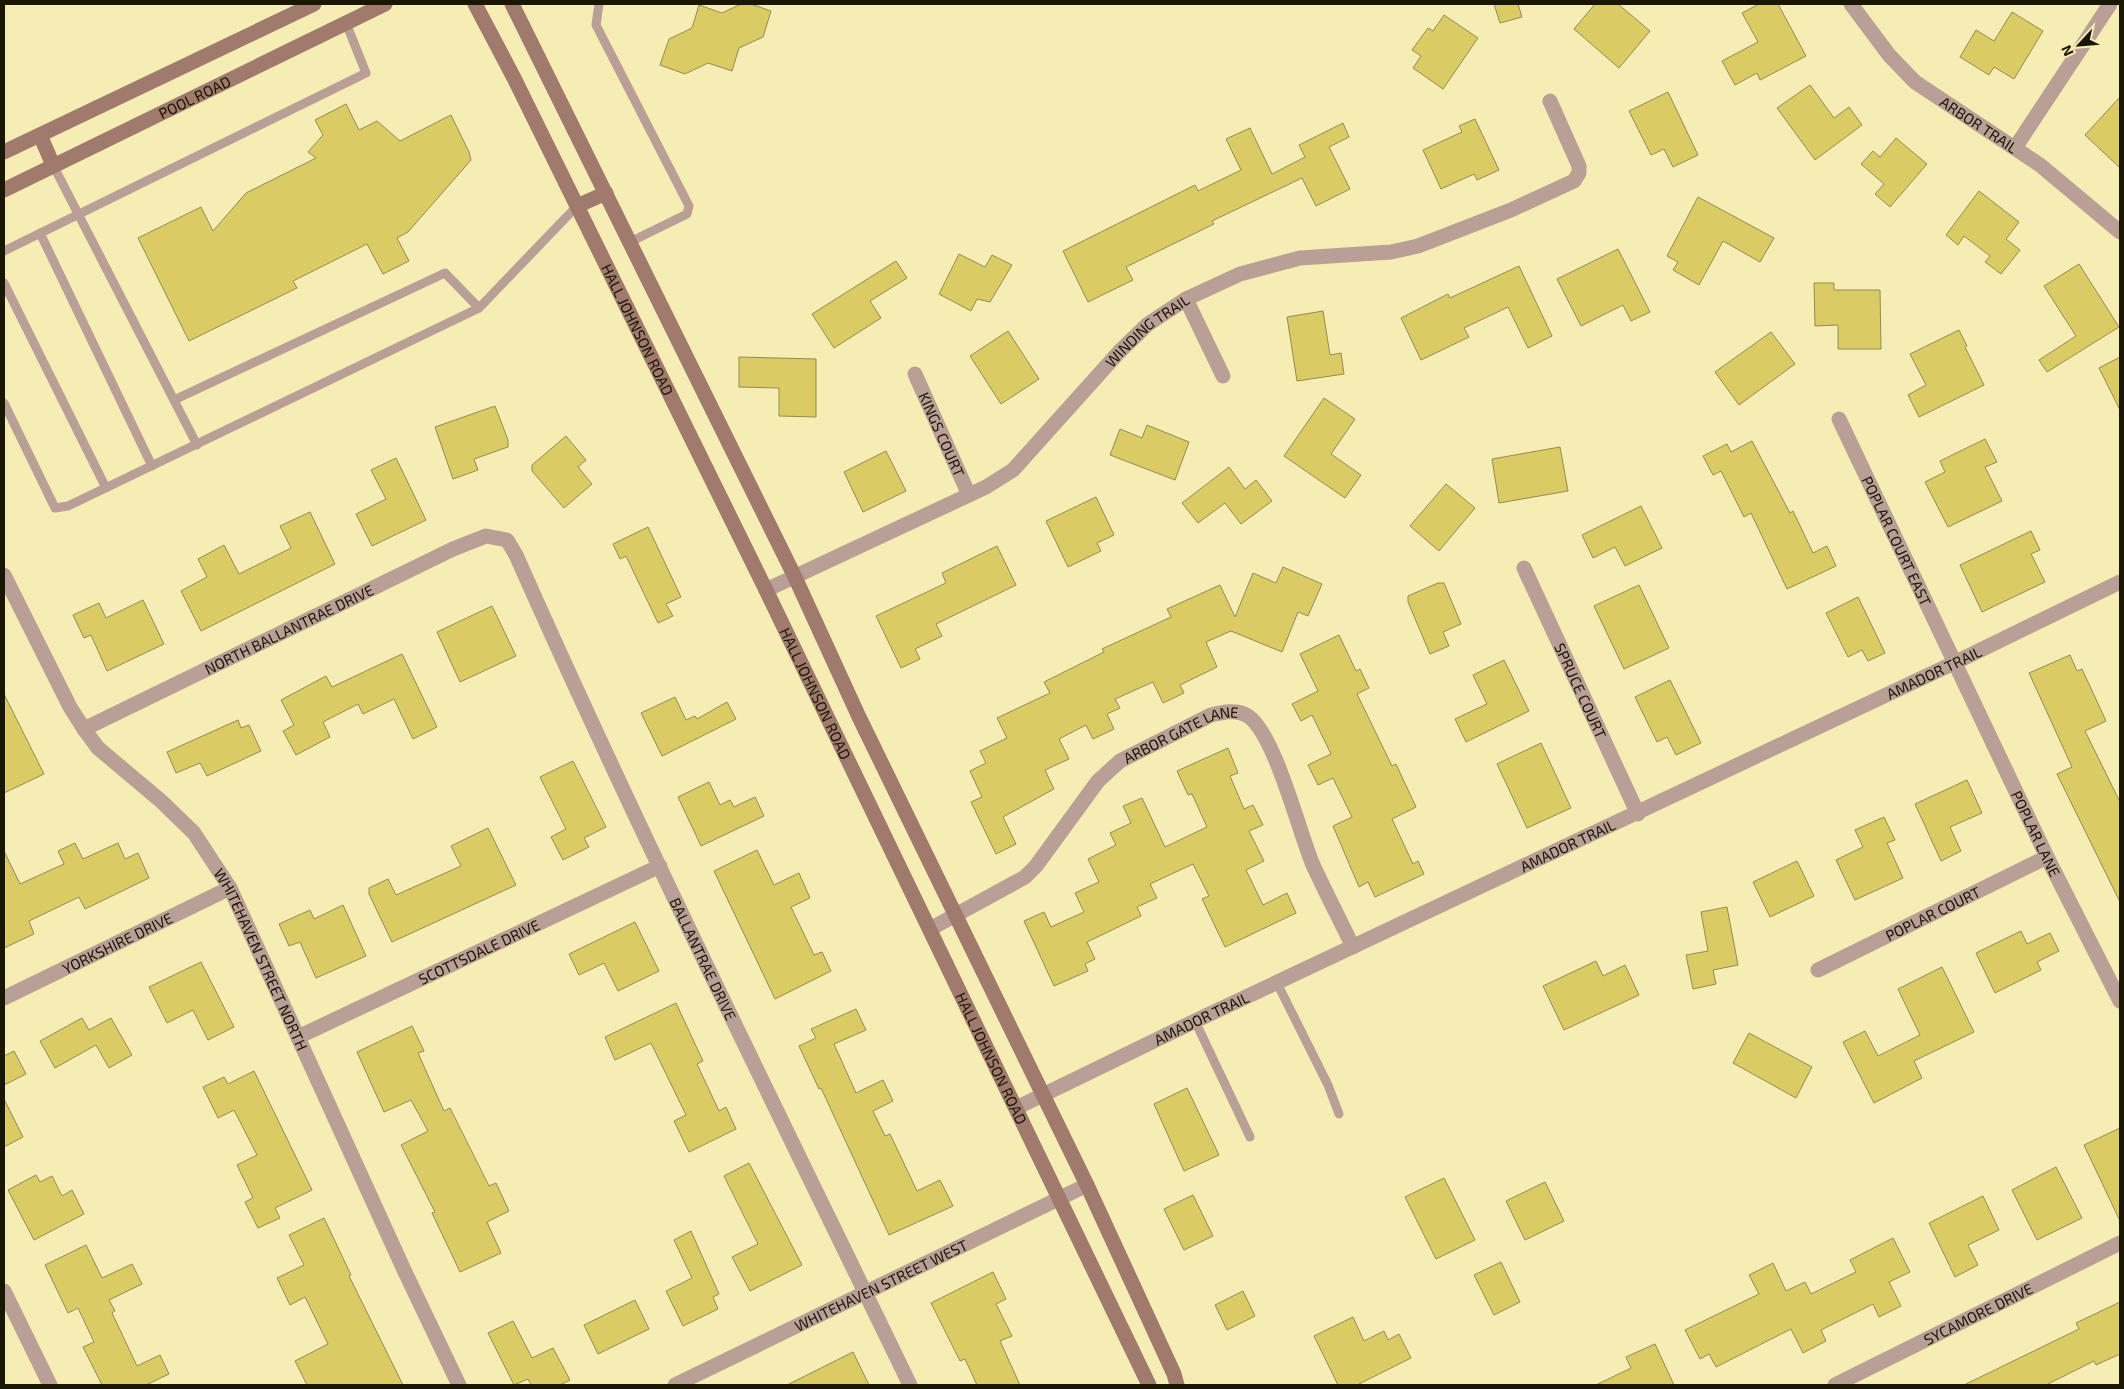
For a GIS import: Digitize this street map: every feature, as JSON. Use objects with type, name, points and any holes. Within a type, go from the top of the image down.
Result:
[{"type":"main road","points":[[4,152],[314,4]]},
{"type":"main road","name":"POOL ROAD","points":[[4,190],[385,4]]},
{"type":"main road","name":"HALL JOHNSON ROAD","points":[[475,4],[514,78],[766,590],[1149,1385]]},
{"type":"main road","name":"HALL JOHNSON ROAD","points":[[512,4],[794,575],[859,717],[1087,1185],[1174,1374],[1177,1385]]},
{"type":"main road","points":[[40,135],[54,166]]},
{"type":"main road","points":[[577,206],[606,193]]},
{"type":"street","name":"ARBOR TRAIL","points":[[1850,4],[1889,55],[1915,82],[2040,166],[2120,232]]},
{"type":"street","points":[[2015,148],[2110,4]]},
{"type":"street","name":"WINDING TRAIL","points":[[766,590],[794,575],[968,496],[1013,470],[1118,352],[1148,324],[1186,299],[1240,274],[1300,258],[1391,252],[1418,246],[1510,210],[1574,181],[1579,173],[1579,166],[1550,101]]},
{"type":"street","points":[[1186,299],[1223,376]]},
{"type":"street","name":"KINGS COURT","points":[[915,374],[968,496]]},
{"type":"street","name":"POPLAR COURT EAST","points":[[1839,419],[1954,663]]},
{"type":"street","name":"NORTH BALLANTRAE DRIVE","points":[[84,729],[454,549],[486,536],[496,536]]},
{"type":"street","name":"BALLANTRAE DRIVE","points":[[496,536],[507,540],[516,555],[573,683],[910,1385]]},
{"type":"street","name":"SPRUCE COURT","points":[[1524,568],[1638,814]]},
{"type":"street","name":"WHITEHAVEN STREET NORTH","points":[[4,575],[70,707],[84,729],[98,748],[161,801],[194,833],[230,888],[458,1385]]},
{"type":"street","name":"AMADOR TRAIL","points":[[1016,1108],[1277,982],[1638,814],[2120,582]]},
{"type":"street","name":"POPLAR LANE","points":[[1954,663],[2047,857],[2120,1001]]},
{"type":"street","name":"ARBOR GATE LANE","points":[[930,929],[1025,877],[1036,866],[1098,782],[1120,760],[1211,715],[1236,712],[1246,715],[1260,728],[1286,785],[1313,864],[1353,947]]},
{"type":"street","name":"POPLAR COURT","points":[[1818,970],[2047,857]]},
{"type":"street","name":"SCOTTSDALE DRIVE","points":[[298,1037],[660,866]]},
{"type":"street","name":"YORKSHIRE DRIVE","points":[[4,998],[230,888]]},
{"type":"street","name":"WHITEHAVEN STREET WEST","points":[[675,1385],[1087,1185]]},
{"type":"street","name":"SYCAMORE DRIVE","points":[[1835,1385],[2120,1243]]},
{"type":"street","points":[[4,1291],[50,1385]]},
{"type":"lane","points":[[599,4],[596,25],[689,206],[687,214],[630,242]]},
{"type":"lane","points":[[4,251],[366,73],[346,23]]},
{"type":"lane","points":[[54,166],[197,445]]},
{"type":"lane","points":[[4,402],[55,508],[68,506],[479,308],[577,206]]},
{"type":"lane","points":[[40,233],[152,466]]},
{"type":"lane","points":[[174,400],[446,273],[479,308]]},
{"type":"lane","points":[[4,283],[106,488]]},
{"type":"lane","points":[[1277,982],[1328,1085],[1339,1114]]},
{"type":"lane","points":[[1195,1021],[1250,1137]]},
{"type":"building","points":[[741,4],[751,4],[771,11],[763,37],[739,48],[732,71],[708,63],[685,74],[660,65],[669,39],[692,28],[699,5],[722,13]]},
{"type":"building","points":[[1494,4],[1518,4],[1522,17],[1500,23]]},
{"type":"building","points":[[1595,4],[1618,4],[1650,31],[1619,68],[1574,29]]},
{"type":"building","points":[[1759,4],[1778,4],[1806,56],[1760,80],[1757,73],[1735,85],[1722,61],[1758,42],[1742,13]]},
{"type":"building","points":[[2012,12],[2043,31],[2014,79],[1994,67],[1989,75],[1960,57],[1976,30],[1994,41]]},
{"type":"building","points":[[1444,15],[1478,38],[1443,89],[1413,68],[1421,56],[1412,50],[1428,28],[1433,31]]},
{"type":"building","points":[[1810,85],[1834,118],[1849,107],[1862,125],[1815,160],[1777,108]]},
{"type":"building","points":[[1668,92],[1698,155],[1673,167],[1664,149],[1651,155],[1629,111]]},
{"type":"building","points":[[2120,97],[2120,168],[2085,135]]},
{"type":"building","points":[[346,104],[359,130],[377,121],[400,141],[451,115],[469,152],[471,160],[408,232],[397,238],[409,261],[383,274],[367,244],[293,281],[297,288],[189,341],[138,238],[201,207],[213,231],[246,193],[316,158],[308,152],[323,135],[315,120]]},
{"type":"building","points":[[1475,119],[1499,170],[1477,180],[1474,174],[1441,189],[1423,150],[1462,132],[1459,126]]},
{"type":"building","points":[[1343,123],[1349,137],[1329,147],[1350,189],[1316,206],[1302,178],[1212,221],[1214,224],[1126,267],[1133,280],[1088,302],[1063,251],[1195,185],[1198,191],[1241,170],[1226,139],[1250,128],[1272,174],[1305,157],[1299,145]]},
{"type":"building","points":[[1896,138],[1927,164],[1890,207],[1875,194],[1884,184],[1861,164],[1873,151],[1880,157]]},
{"type":"building","points":[[1979,191],[2019,222],[2006,239],[2020,250],[2001,274],[1985,262],[1990,256],[1964,236],[1958,245],[1946,235]]},
{"type":"building","points":[[1698,197],[1774,238],[1760,262],[1723,241],[1699,285],[1673,270],[1678,262],[1667,256]]},
{"type":"building","points":[[1618,249],[1650,312],[1631,321],[1623,305],[1581,326],[1557,279]]},
{"type":"building","points":[[959,254],[985,267],[992,255],[1012,265],[990,302],[977,299],[971,311],[939,294]]},
{"type":"building","points":[[896,261],[907,278],[870,301],[881,318],[834,348],[812,314]]},
{"type":"building","points":[[2079,264],[2119,327],[2047,372],[2039,360],[2076,336],[2044,286]]},
{"type":"building","points":[[1519,266],[1552,336],[1528,348],[1508,307],[1464,328],[1469,337],[1421,360],[1401,318],[1448,294],[1450,298]]},
{"type":"building","points":[[1814,283],[1834,283],[1834,290],[1880,290],[1881,349],[1838,349],[1838,325],[1815,326]]},
{"type":"building","points":[[1323,311],[1330,355],[1341,353],[1344,374],[1297,381],[1287,317]]},
{"type":"building","points":[[1959,330],[1967,346],[1965,347],[1984,385],[1919,417],[1908,395],[1926,385],[1910,354]]},
{"type":"building","points":[[1008,331],[1039,379],[1001,404],[970,356]]},
{"type":"building","points":[[1771,332],[1795,364],[1739,405],[1715,372]]},
{"type":"building","points":[[739,357],[816,359],[816,417],[779,416],[779,388],[739,387]]},
{"type":"building","points":[[2120,357],[2120,410],[2099,368]]},
{"type":"building","points":[[1324,398],[1355,419],[1331,454],[1361,475],[1345,498],[1284,456]]},
{"type":"building","points":[[495,406],[508,440],[508,447],[474,459],[478,470],[453,479],[435,427]]},
{"type":"building","points":[[1147,425],[1189,442],[1175,480],[1110,455],[1120,429],[1142,438]]},
{"type":"building","points":[[566,436],[586,460],[578,467],[592,484],[564,508],[532,471],[532,465]]},
{"type":"building","points":[[1985,439],[1997,462],[1985,467],[2002,501],[1948,527],[1925,482],[1945,472],[1940,461]]},
{"type":"building","points":[[1752,441],[1790,513],[1793,511],[1813,553],[1827,546],[1836,566],[1787,589],[1751,513],[1744,517],[1721,471],[1713,475],[1703,456],[1727,444],[1731,452]]},
{"type":"building","points":[[1560,447],[1568,491],[1499,503],[1492,459]]},
{"type":"building","points":[[886,451],[906,491],[863,512],[844,472]]},
{"type":"building","points":[[396,458],[426,520],[372,546],[356,514],[386,499],[371,470]]},
{"type":"building","points":[[1229,467],[1245,489],[1256,480],[1272,501],[1241,524],[1225,503],[1198,523],[1182,503]]},
{"type":"building","points":[[1446,484],[1475,508],[1439,551],[1410,526]]},
{"type":"building","points":[[1096,497],[1114,535],[1097,543],[1101,551],[1068,567],[1046,521]]},
{"type":"building","points":[[1641,506],[1662,548],[1625,566],[1615,547],[1593,558],[1582,535]]},
{"type":"building","points":[[310,512],[335,564],[201,631],[181,591],[207,577],[198,559],[224,545],[239,574],[291,548],[280,526]]},
{"type":"building","points":[[648,527],[681,597],[666,604],[673,616],[658,623],[626,556],[620,559],[613,544]]},
{"type":"building","points":[[2031,531],[2040,550],[2031,554],[2045,582],[1982,612],[1960,565]]},
{"type":"building","points":[[997,546],[1016,585],[936,624],[942,636],[915,649],[920,659],[901,668],[876,616],[946,583],[942,573]]},
{"type":"building","points":[[1283,567],[1322,584],[1308,616],[1298,612],[1282,652],[1231,631],[1206,642],[1217,667],[1180,685],[1184,693],[1163,703],[1153,682],[1115,699],[1120,708],[1107,714],[1114,729],[1093,739],[1086,725],[1059,739],[1069,759],[1045,770],[1054,789],[1003,817],[1016,844],[996,854],[971,802],[982,797],[970,771],[986,763],[980,751],[1007,738],[997,718],[1050,693],[1044,682],[1104,652],[1102,649],[1171,617],[1167,609],[1220,585],[1235,617],[1253,573],[1276,583]]},
{"type":"building","points":[[1438,583],[1444,583],[1461,624],[1443,632],[1449,646],[1430,654],[1408,602],[1408,596]]},
{"type":"building","points":[[1639,585],[1669,648],[1624,669],[1594,606]]},
{"type":"building","points":[[1858,597],[1885,653],[1868,661],[1862,650],[1848,657],[1826,613]]},
{"type":"building","points":[[143,600],[164,644],[107,671],[91,635],[84,638],[73,615],[99,603],[106,618]]},
{"type":"building","points":[[492,606],[516,656],[460,682],[437,632]]},
{"type":"building","points":[[1339,635],[1356,671],[1360,669],[1369,688],[1357,694],[1392,766],[1396,764],[1416,807],[1392,819],[1413,864],[1418,861],[1424,874],[1375,897],[1368,882],[1359,887],[1333,826],[1352,817],[1333,778],[1318,785],[1308,765],[1331,754],[1312,715],[1301,721],[1292,704],[1318,691],[1300,654]]},
{"type":"building","points":[[402,654],[437,727],[413,739],[394,699],[363,714],[358,704],[323,722],[330,737],[296,755],[283,731],[294,725],[281,700],[326,676],[332,687]]},
{"type":"building","points":[[2070,655],[2077,671],[2082,669],[2106,721],[2085,731],[2120,802],[2120,902],[2057,774],[2072,767],[2029,673]]},
{"type":"building","points":[[1504,660],[1529,711],[1466,742],[1455,719],[1487,704],[1473,675]]},
{"type":"building","points":[[1670,680],[1701,743],[1676,755],[1667,737],[1657,742],[1635,697]]},
{"type":"building","points":[[4,694],[44,774],[4,793]]},
{"type":"building","points":[[675,697],[686,720],[695,716],[697,719],[727,702],[736,719],[662,756],[641,713]]},
{"type":"building","points":[[238,720],[241,728],[249,725],[261,751],[207,776],[200,763],[176,773],[167,752]]},
{"type":"building","points":[[1541,743],[1571,808],[1527,828],[1497,764]]},
{"type":"building","points":[[1228,748],[1238,773],[1230,776],[1244,809],[1253,805],[1263,825],[1249,831],[1264,861],[1246,870],[1263,905],[1287,893],[1296,913],[1225,947],[1202,899],[1209,896],[1193,864],[1150,884],[1157,898],[1137,907],[1141,916],[1087,942],[1095,959],[1085,964],[1088,971],[1054,986],[1024,921],[1044,912],[1051,927],[1084,912],[1075,893],[1099,882],[1088,859],[1116,845],[1110,833],[1131,823],[1123,806],[1142,798],[1165,847],[1207,827],[1192,794],[1188,795],[1177,771]]},
{"type":"building","points":[[573,761],[606,827],[584,838],[589,847],[563,860],[551,837],[566,829],[540,777]]},
{"type":"building","points":[[1967,780],[1982,813],[1950,827],[1961,851],[1941,861],[1915,804]]},
{"type":"building","points":[[709,782],[720,805],[730,800],[734,807],[755,797],[764,816],[701,846],[678,797]]},
{"type":"building","points":[[1884,817],[1895,840],[1887,843],[1903,878],[1855,900],[1836,860],[1863,847],[1855,830]]},
{"type":"building","points":[[488,828],[516,885],[392,942],[369,894],[369,888],[388,879],[396,895],[461,866],[451,846]]},
{"type":"building","points":[[75,843],[83,859],[118,843],[125,859],[138,853],[149,878],[85,909],[79,897],[29,921],[34,934],[4,948],[4,851],[20,884],[64,864],[58,851]]},
{"type":"building","points":[[757,850],[774,885],[799,873],[810,898],[791,907],[814,955],[822,952],[831,971],[775,999],[714,871]]},
{"type":"building","points":[[1797,861],[1814,896],[1770,917],[1753,882]]},
{"type":"building","points":[[343,905],[366,956],[316,978],[300,942],[289,946],[279,924],[310,910],[314,919]]},
{"type":"building","points":[[1727,907],[1738,965],[1713,970],[1716,984],[1693,989],[1686,955],[1708,951],[1701,912]]},
{"type":"building","points":[[635,922],[659,971],[618,991],[604,963],[579,975],[569,954]]},
{"type":"building","points":[[2021,931],[2027,944],[2050,933],[2059,951],[2037,962],[2041,970],[1995,993],[1976,953]]},
{"type":"building","points":[[1596,961],[1603,976],[1625,965],[1639,995],[1564,1030],[1543,986]]},
{"type":"building","points":[[201,962],[234,1027],[208,1040],[193,1010],[167,1023],[149,987]]},
{"type":"building","points":[[1942,967],[1974,1032],[1914,1061],[1922,1078],[1874,1103],[1843,1042],[1865,1031],[1878,1056],[1920,1035],[1898,989]]},
{"type":"building","points":[[676,1003],[703,1061],[697,1064],[719,1111],[726,1107],[736,1129],[689,1152],[674,1121],[686,1115],[651,1043],[615,1060],[605,1037]]},
{"type":"building","points":[[856,1009],[866,1030],[834,1044],[856,1093],[883,1080],[893,1101],[873,1111],[885,1136],[890,1134],[917,1191],[940,1180],[953,1206],[889,1235],[821,1088],[819,1089],[799,1046],[816,1038],[811,1029]]},
{"type":"building","points":[[82,1018],[89,1030],[111,1018],[132,1055],[109,1068],[96,1045],[55,1068],[40,1041]]},
{"type":"building","points":[[412,1026],[424,1051],[418,1053],[444,1111],[450,1108],[489,1186],[496,1183],[509,1211],[487,1222],[501,1253],[460,1272],[432,1213],[435,1212],[401,1145],[428,1131],[411,1100],[384,1112],[357,1052]]},
{"type":"building","points":[[1749,1033],[1812,1067],[1796,1098],[1733,1063]]},
{"type":"building","points":[[14,1051],[26,1074],[4,1085],[4,1056]]},
{"type":"building","points":[[254,1071],[312,1190],[275,1208],[280,1218],[258,1228],[245,1202],[253,1198],[237,1165],[257,1155],[234,1110],[218,1118],[203,1087],[224,1077],[228,1084]]},
{"type":"building","points":[[1187,1088],[1219,1155],[1184,1171],[1154,1104]]},
{"type":"building","points":[[4,1099],[23,1137],[4,1147]]},
{"type":"building","points":[[2120,1128],[2120,1221],[2084,1145]]},
{"type":"building","points":[[749,1163],[802,1265],[750,1291],[732,1257],[758,1244],[724,1176]]},
{"type":"building","points":[[2056,1167],[2082,1218],[2037,1240],[2012,1190]]},
{"type":"building","points":[[36,1175],[40,1182],[52,1176],[62,1196],[72,1190],[84,1214],[34,1240],[8,1190]]},
{"type":"building","points":[[1444,1178],[1475,1240],[1436,1259],[1405,1197]]},
{"type":"building","points":[[1545,1182],[1564,1221],[1525,1240],[1506,1201]]},
{"type":"building","points":[[1193,1195],[1213,1236],[1184,1250],[1164,1209]]},
{"type":"building","points":[[1983,1196],[1999,1230],[1968,1245],[1978,1265],[1955,1277],[1929,1223]]},
{"type":"building","points":[[324,1218],[351,1275],[349,1276],[403,1385],[307,1385],[295,1361],[328,1344],[305,1297],[290,1305],[277,1278],[304,1265],[289,1235]]},
{"type":"building","points":[[691,1231],[719,1294],[713,1297],[718,1309],[683,1326],[666,1291],[692,1278],[674,1240]]},
{"type":"building","points":[[1893,1238],[1910,1272],[1889,1282],[1901,1306],[1879,1317],[1873,1304],[1821,1330],[1826,1341],[1803,1353],[1791,1329],[1716,1367],[1709,1354],[1700,1359],[1685,1330],[1759,1294],[1749,1275],[1773,1263],[1786,1291],[1805,1282],[1811,1294],[1856,1272],[1850,1260]]},
{"type":"building","points":[[86,1245],[102,1278],[132,1264],[142,1284],[109,1300],[115,1311],[112,1313],[137,1366],[160,1355],[169,1374],[146,1385],[102,1385],[83,1347],[94,1342],[78,1308],[68,1313],[45,1265]]},
{"type":"building","points":[[1501,1262],[1520,1302],[1494,1315],[1474,1275]]},
{"type":"building","points":[[993,1272],[1006,1299],[996,1304],[1012,1336],[1000,1341],[1020,1385],[977,1385],[965,1359],[960,1361],[931,1303]]},
{"type":"building","points":[[1243,1291],[1255,1316],[1227,1330],[1215,1305]]},
{"type":"building","points":[[635,1300],[649,1329],[598,1354],[584,1325]]},
{"type":"building","points":[[2120,1302],[2120,1354],[2096,1365],[2094,1361],[2046,1385],[1964,1385],[2079,1329],[2076,1323]]},
{"type":"building","points":[[1353,1317],[1364,1341],[1384,1331],[1388,1340],[1399,1334],[1411,1358],[1357,1385],[1338,1385],[1314,1336]]},
{"type":"building","points":[[513,1321],[532,1358],[553,1348],[570,1380],[560,1385],[531,1385],[528,1379],[514,1385],[488,1333]]},
{"type":"building","points":[[1655,1344],[1674,1385],[1596,1385],[1631,1368],[1626,1357]]},
{"type":"building","points":[[853,1352],[869,1385],[787,1385]]}]
